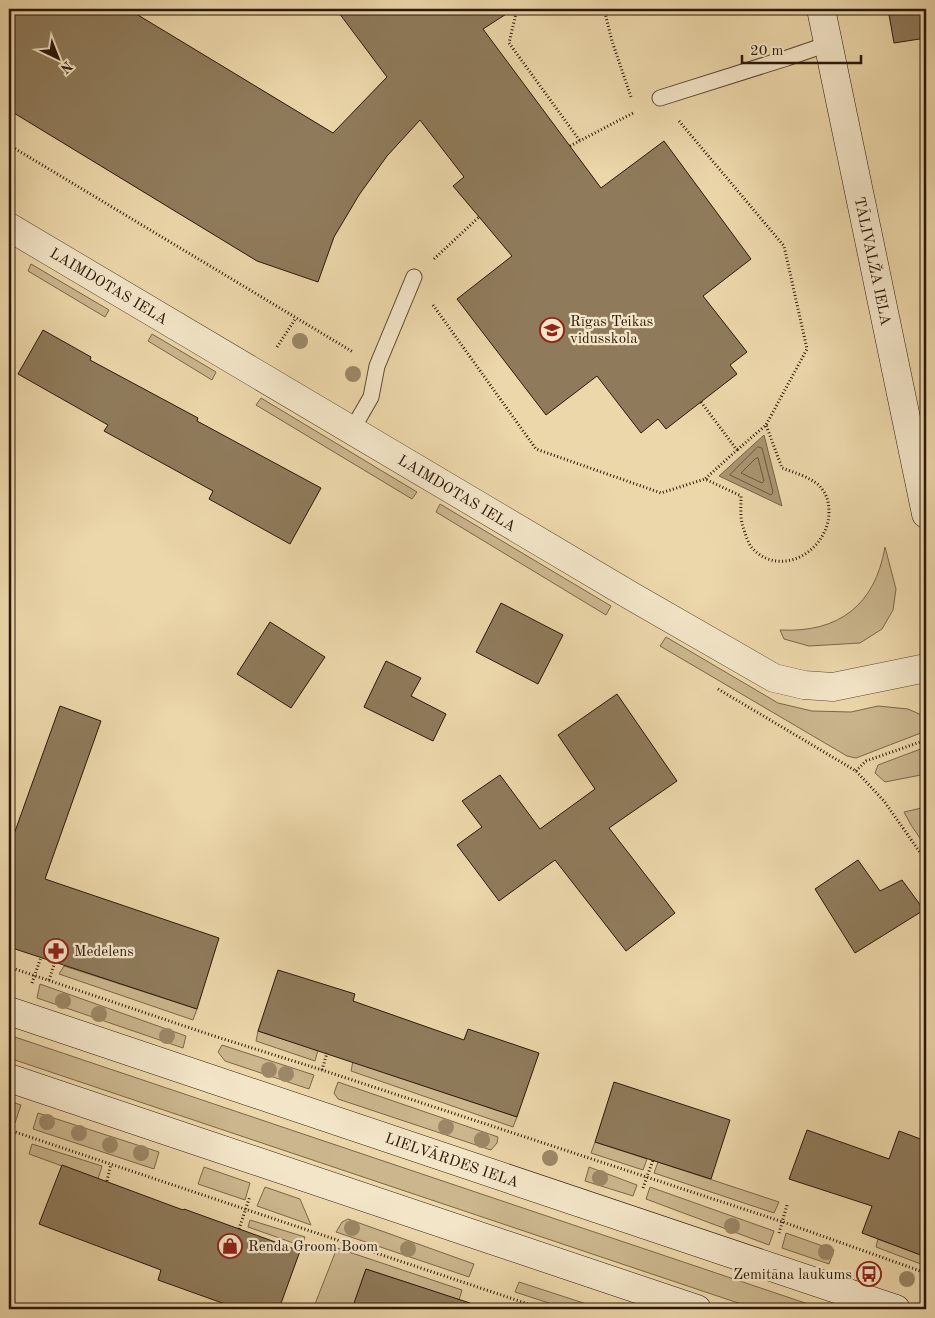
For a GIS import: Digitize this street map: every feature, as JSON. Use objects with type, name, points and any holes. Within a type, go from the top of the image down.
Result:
[{"type":"main road","name":"TĀLIVALŽA IELA","points":[[821,9],[926,514]]},
{"type":"main road","name":"LAIMDOTAS IELA","points":[[9,227],[633,597],[774,678],[804,685],[833,687],[926,668]]},
{"type":"main road","name":"LIELVĀRDES IELA","points":[[9,1011],[896,1309]]},
{"type":"main road","points":[[9,1078],[697,1309]]},
{"type":"lane","points":[[660,98],[828,44]]},
{"type":"lane","points":[[352,430],[371,398],[377,366],[414,277]]},
{"type":"path","points":[[517,9],[509,43],[580,141]]},
{"type":"path","points":[[604,9],[612,42],[636,111]]},
{"type":"path","points":[[479,217],[414,277],[536,449],[660,493],[705,479],[766,425],[807,349],[784,246],[660,98],[570,146]]},
{"type":"path","points":[[9,146],[377,366]]},
{"type":"path","points":[[274,351],[296,318]]},
{"type":"path","points":[[701,402],[737,450]]},
{"type":"path","points":[[705,479],[741,496],[742,525],[752,547],[769,559],[787,562],[804,556],[819,543],[828,525],[829,502],[822,487],[782,468],[766,425]]},
{"type":"path","points":[[711,685],[856,771],[884,801],[926,861]]},
{"type":"path","points":[[856,771],[866,761],[926,740]]},
{"type":"path","points":[[49,980],[54,962]]},
{"type":"path","points":[[9,967],[783,1222],[926,1274]]},
{"type":"path","points":[[322,1070],[327,1053]]},
{"type":"path","points":[[9,1130],[543,1309]]},
{"type":"path","points":[[107,1181],[112,1164]]},
{"type":"path","points":[[239,1229],[245,1210]]},
{"type":"shaded area","points":[[31,264],[109,310],[105,317],[28,271]]},
{"type":"shaded area","points":[[152,334],[216,372],[212,380],[148,341]]},
{"type":"shaded area","points":[[261,398],[417,492],[412,499],[256,405]]},
{"type":"shaded area","points":[[440,504],[611,606],[606,615],[436,512]]},
{"type":"shaded area","points":[[885,547],[896,589],[893,610],[882,629],[860,643],[809,646],[784,639],[780,630],[801,630],[820,626],[837,620],[851,611],[863,600],[873,585]]},
{"type":"shaded area","points":[[666,637],[778,703],[812,711],[851,712],[878,706],[908,709],[926,717],[926,731],[856,758],[847,756],[660,646]]},
{"type":"shaded area","points":[[926,747],[926,774],[885,782],[875,773],[878,765]]},
{"type":"shaded area","points":[[926,807],[926,847],[904,812]]},
{"type":"shaded area","points":[[64,966],[197,1009],[193,1020],[59,974]]},
{"type":"shaded area","points":[[40,984],[186,1036],[183,1048],[37,998]]},
{"type":"shaded area","points":[[258,1031],[318,1050],[315,1061],[256,1041]]},
{"type":"shaded area","points":[[9,1035],[823,1309],[756,1309],[9,1058]]},
{"type":"shaded area","points":[[222,1045],[314,1075],[309,1089],[225,1061],[218,1052]]},
{"type":"shaded area","points":[[353,1061],[517,1117],[513,1127],[351,1071]]},
{"type":"shaded area","points":[[338,1082],[498,1137],[497,1143],[491,1150],[338,1099],[334,1093]]},
{"type":"shaded area","points":[[9,1101],[21,1105],[15,1123],[9,1121]]},
{"type":"shaded area","points":[[38,1113],[159,1152],[154,1169],[33,1129]]},
{"type":"shaded area","points":[[595,1142],[647,1159],[643,1170],[591,1153]]},
{"type":"shaded area","points":[[32,1144],[102,1166],[98,1179],[29,1154]]},
{"type":"shaded area","points":[[658,1162],[779,1202],[774,1213],[654,1173]]},
{"type":"shaded area","points":[[204,1167],[250,1183],[245,1200],[198,1184]]},
{"type":"shaded area","points":[[589,1167],[637,1185],[633,1196],[585,1181]]},
{"type":"shaded area","points":[[265,1187],[300,1199],[311,1225],[257,1206]]},
{"type":"shaded area","points":[[650,1187],[774,1231],[769,1245],[646,1199]]},
{"type":"shaded area","points":[[348,1219],[474,1264],[469,1277],[336,1232],[342,1222]]},
{"type":"shaded area","points":[[250,1220],[305,1237],[302,1246],[248,1227]]},
{"type":"shaded area","points":[[786,1233],[834,1250],[829,1264],[782,1248]]},
{"type":"shaded area","points":[[878,1239],[926,1257],[926,1266],[876,1247]]},
{"type":"shaded area","points":[[337,1248],[462,1290],[459,1300],[366,1269],[352,1309],[313,1309]]},
{"type":"shaded area","points":[[519,1282],[602,1309],[567,1309],[515,1292]]},
{"type":"water","points":[[764,435],[782,506],[719,476]]},
{"type":"building","points":[[9,9],[128,9],[333,133],[387,77],[336,9],[514,9],[483,29],[601,188],[664,141],[751,259],[703,296],[747,352],[730,365],[737,374],[666,429],[658,419],[641,433],[597,376],[546,415],[457,299],[512,256],[453,186],[464,177],[420,120],[387,156],[359,195],[334,237],[318,282],[257,261],[9,110]]},
{"type":"building","points":[[888,9],[926,9],[926,38],[894,43]]},
{"type":"building","points":[[43,330],[91,357],[90,360],[198,418],[197,421],[321,488],[290,544],[209,499],[213,491],[104,431],[108,425],[18,374]]},
{"type":"building","points":[[501,603],[563,635],[538,684],[476,652]]},
{"type":"building","points":[[270,622],[325,657],[291,708],[237,674]]},
{"type":"building","points":[[386,661],[421,678],[411,696],[446,714],[433,741],[364,707]]},
{"type":"building","points":[[617,694],[677,781],[609,828],[675,913],[626,951],[555,860],[499,901],[457,845],[482,827],[462,801],[500,775],[540,829],[595,789],[558,735]]},
{"type":"building","points":[[60,706],[101,721],[45,879],[219,938],[197,1009],[9,947],[9,848]]},
{"type":"building","points":[[858,860],[880,891],[902,880],[924,910],[855,953],[815,889]]},
{"type":"building","points":[[278,970],[355,994],[353,1001],[464,1040],[468,1029],[539,1053],[517,1117],[258,1031]]},
{"type":"building","points":[[614,1082],[730,1120],[711,1179],[595,1142]]},
{"type":"building","points":[[807,1130],[889,1159],[899,1131],[926,1141],[926,1257],[862,1233],[872,1206],[789,1179]]},
{"type":"building","points":[[62,1165],[300,1251],[279,1309],[239,1309],[158,1280],[161,1270],[39,1224]]},
{"type":"building","points":[[366,1269],[470,1303],[469,1309],[352,1309]]},
{"type":"place","name":"Rīgas Teikas vidusskola","points":[[552,330]]},
{"type":"place","name":"Medelens","points":[[56,951]]},
{"type":"place","name":"Renda Groom Boom","points":[[230,1246]]},
{"type":"place","name":"Zemitāna laukums","points":[[869,1274]]}]
